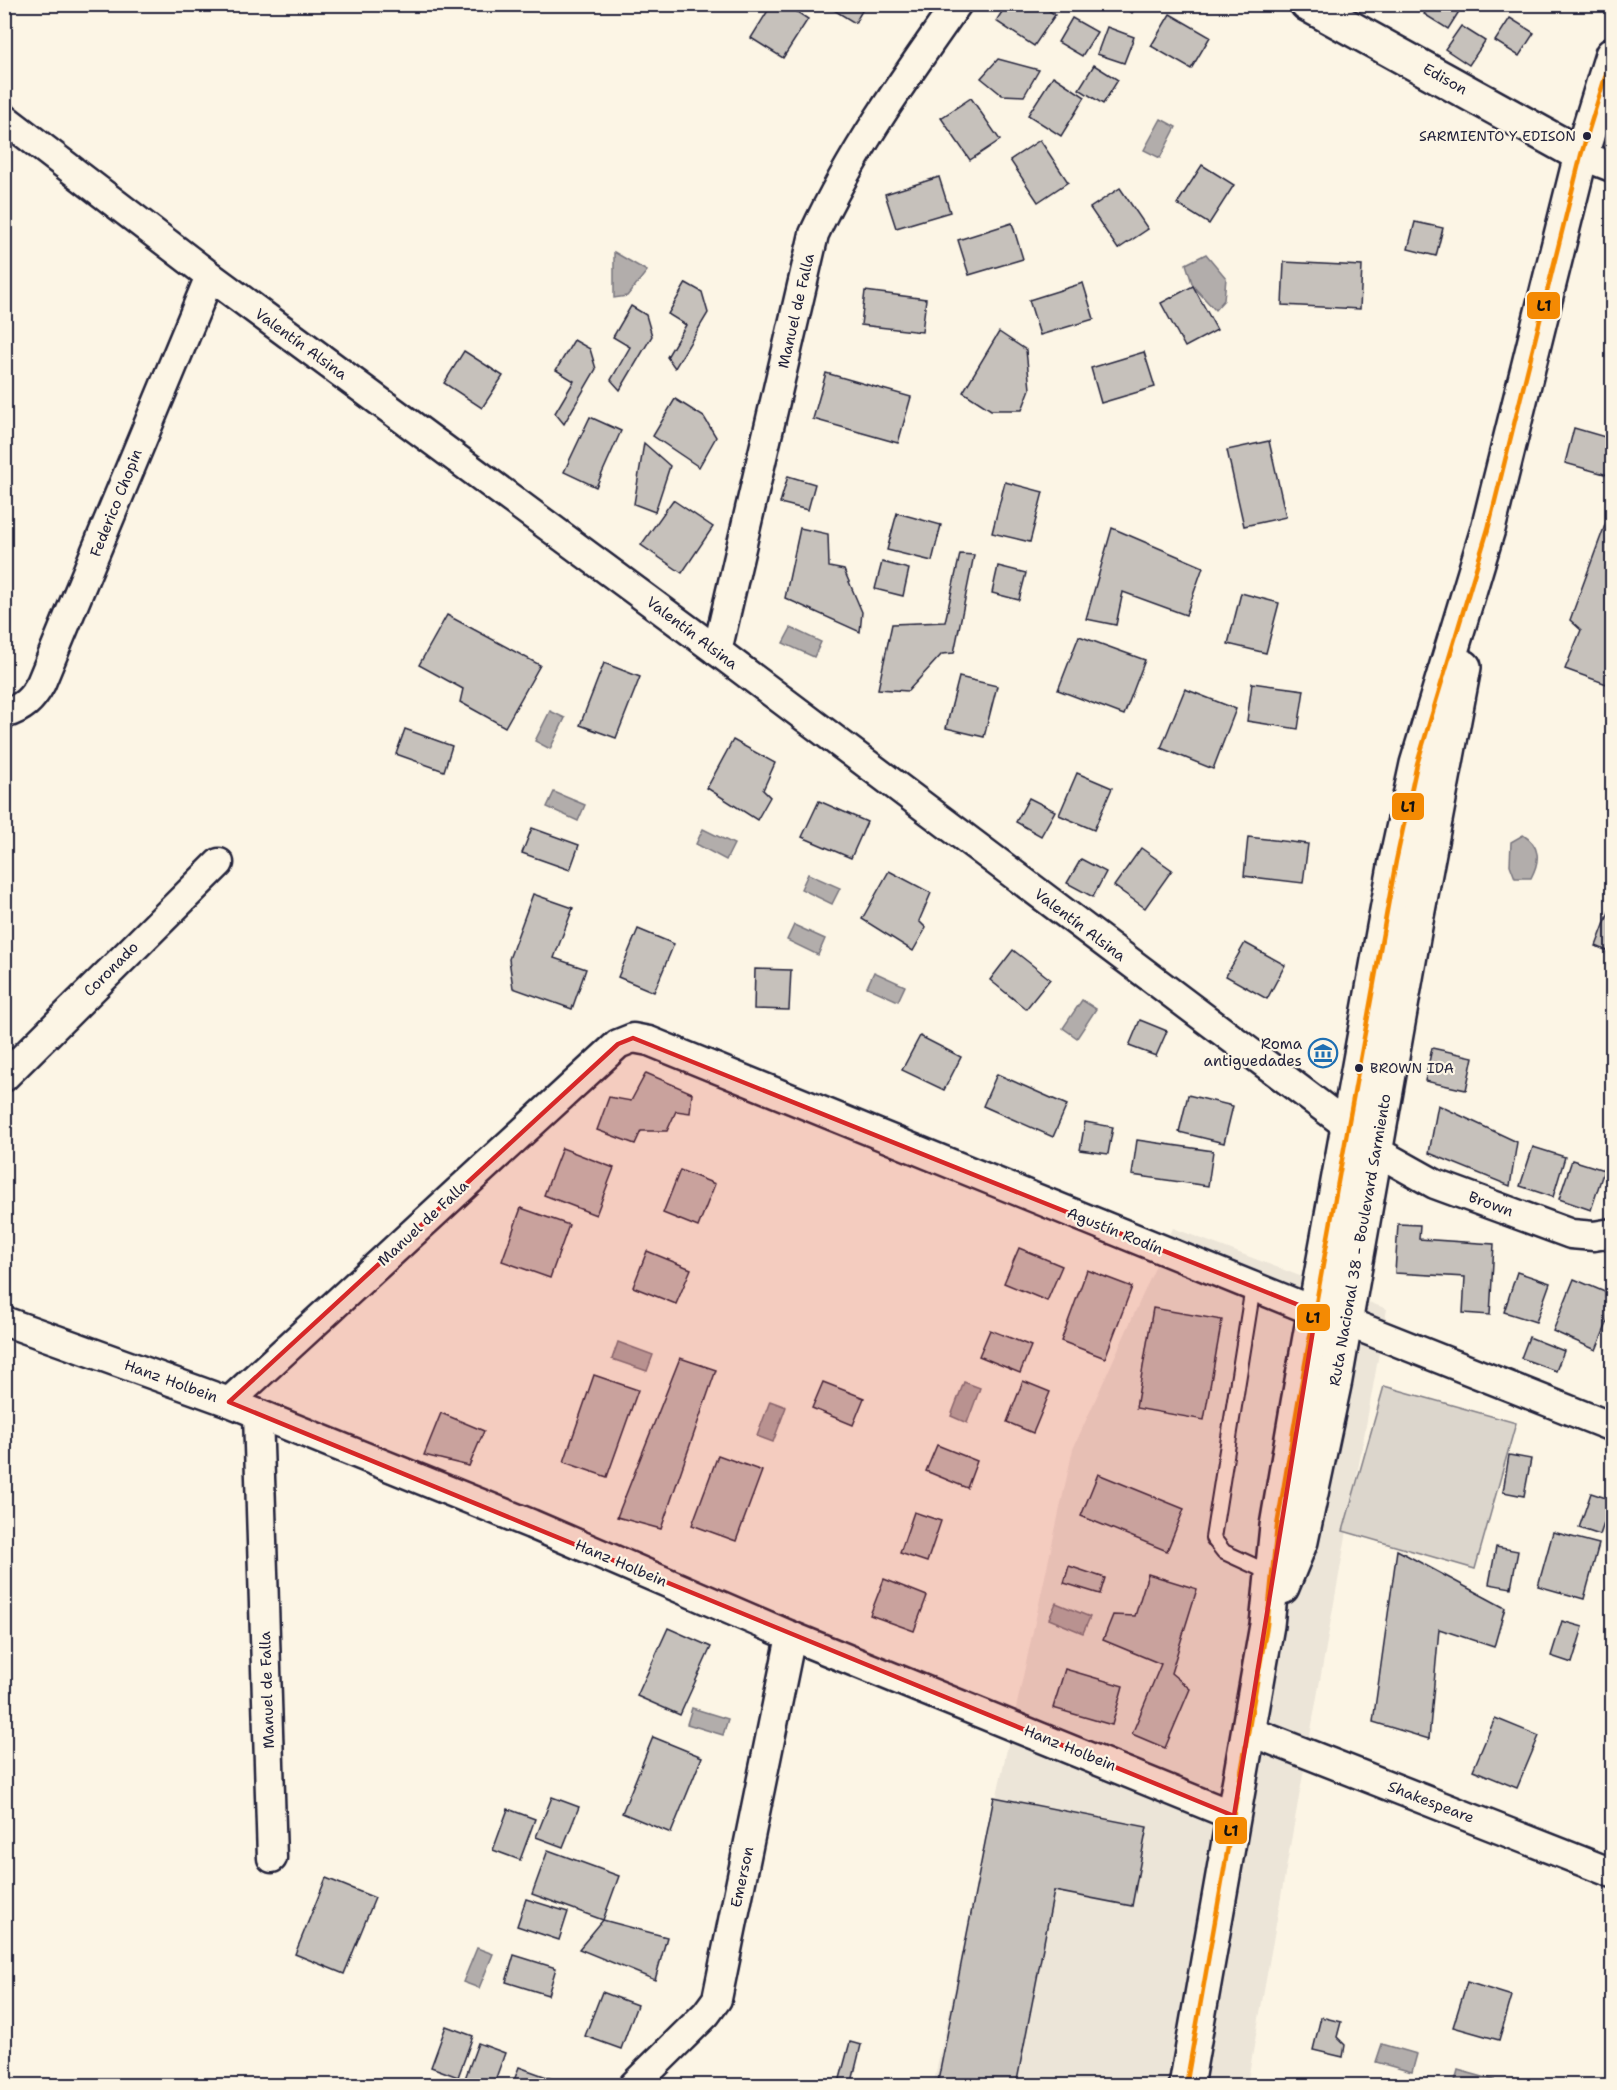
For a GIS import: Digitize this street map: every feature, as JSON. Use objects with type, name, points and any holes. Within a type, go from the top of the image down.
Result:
[{"type":"main road","name":"Edison","points":[[1307,4],[1581,155]]},
{"type":"main road","name":"Ruta Nacional 38 - Boulevard Sarmiento","points":[[1186,2085],[1268,1625],[1277,1526],[1384,925],[1418,764],[1488,529],[1581,155],[1612,55]]},
{"type":"main road","name":"Ruta Nacional 38 - Boulevard Sarmiento","points":[[1268,1625],[1301,1541],[1349,1308],[1488,529]]},
{"type":"main road","points":[[1376,1151],[1369,1135],[1366,1115],[1388,989],[1384,925]]},
{"type":"main road","points":[[1348,1126],[1356,1135],[1359,1152],[1342,1250],[1349,1308]]},
{"type":"street","name":"Manuel de Falla","points":[[717,651],[814,234],[837,184],[878,117],[957,4]]},
{"type":"street","name":"Valentín Alsina","points":[[4,118],[210,276],[717,651],[1348,1126],[1376,1151]]},
{"type":"street","points":[[1581,155],[1612,167]]},
{"type":"street","name":"Federico Chopin","points":[[4,714],[23,706],[32,698],[41,683],[210,276]]},
{"type":"street","name":"Coronado","points":[[4,1077],[219,863]]},
{"type":"street","name":"Agustín Rodín","points":[[618,1044],[633,1038],[649,1041],[1316,1312],[1349,1308],[1612,1427]]},
{"type":"street","name":"Manuel de Falla","points":[[229,1402],[618,1044]]},
{"type":"street","name":"Brown","points":[[1376,1151],[1435,1184],[1571,1234],[1594,1236],[1612,1233]]},
{"type":"street","name":"Hanz Holbein","points":[[4,1321],[229,1402],[531,1524],[790,1636],[1234,1816]]},
{"type":"street","name":"Manuel de Falla","points":[[258,1414],[272,1858]]},
{"type":"street","name":"Emerson","points":[[633,2085],[706,2014],[717,1999],[790,1636]]},
{"type":"street","name":"Shakespeare","points":[[1249,1731],[1612,1873]]},
{"type":"lane","points":[[1253,1287],[1213,1538],[1224,1552],[1273,1574]]},
{"type":"highlighted area","points":[[633,1038],[1316,1312],[1234,1816],[229,1402],[618,1044]]},
{"type":"shaded area","points":[[1161,119],[1176,127],[1160,158],[1144,150]]},
{"type":"shaded area","points":[[614,252],[647,271],[627,296],[614,298]]},
{"type":"shaded area","points":[[1206,254],[1226,278],[1224,300],[1215,310],[1193,286],[1186,264]]},
{"type":"shaded area","points":[[791,628],[821,642],[814,657],[783,643]]},
{"type":"shaded area","points":[[550,711],[565,718],[550,749],[535,741]]},
{"type":"shaded area","points":[[554,792],[585,805],[578,821],[547,807]]},
{"type":"shaded area","points":[[703,829],[734,844],[726,860],[696,844]]},
{"type":"shaded area","points":[[1523,835],[1536,849],[1536,866],[1531,878],[1515,878],[1510,865],[1511,842]]},
{"type":"shaded area","points":[[808,874],[840,888],[832,904],[801,889]]},
{"type":"shaded area","points":[[794,925],[825,939],[818,955],[787,940]]},
{"type":"shaded area","points":[[874,972],[905,986],[898,1001],[867,987]]},
{"type":"shaded area","points":[[1082,1000],[1096,1009],[1077,1038],[1063,1028]]},
{"type":"shaded area","points":[[1173,1228],[1387,1309],[1247,2085],[933,2086],[1073,1449]]},
{"type":"shaded area","points":[[618,1342],[653,1355],[647,1371],[612,1359]]},
{"type":"shaded area","points":[[964,1382],[980,1388],[967,1423],[951,1416]]},
{"type":"shaded area","points":[[1384,1386],[1516,1423],[1475,1569],[1343,1531]]},
{"type":"shaded area","points":[[770,1401],[786,1407],[773,1442],[757,1436]]},
{"type":"shaded area","points":[[1056,1603],[1090,1617],[1083,1633],[1049,1619]]},
{"type":"shaded area","points":[[692,1708],[728,1719],[723,1735],[687,1724]]},
{"type":"shaded area","points":[[477,1948],[493,1954],[479,1988],[463,1982]]},
{"type":"shaded area","points":[[1382,2044],[1417,2054],[1412,2072],[1376,2062]]},
{"type":"shaded area","points":[[1458,2070],[1494,2080],[1492,2085],[1454,2085]]},
{"type":"building","points":[[772,4],[785,4],[808,19],[783,58],[751,38]]},
{"type":"building","points":[[824,4],[866,4],[855,23]]},
{"type":"building","points":[[1007,4],[1040,4],[1055,15],[1034,46],[996,21]]},
{"type":"building","points":[[1120,4],[1138,4],[1132,13]]},
{"type":"building","points":[[1430,4],[1463,5],[1448,29],[1424,14]]},
{"type":"building","points":[[1170,14],[1210,37],[1191,69],[1151,46]]},
{"type":"building","points":[[1072,18],[1097,32],[1082,56],[1058,42]]},
{"type":"building","points":[[1510,18],[1534,33],[1519,56],[1495,41]]},
{"type":"building","points":[[1461,26],[1485,41],[1469,65],[1445,49]]},
{"type":"building","points":[[1107,27],[1134,37],[1124,63],[1097,54]]},
{"type":"building","points":[[998,59],[1039,70],[1024,96],[1002,95],[981,78]]},
{"type":"building","points":[[1094,65],[1118,80],[1103,104],[1079,89]]},
{"type":"building","points":[[1053,76],[1085,97],[1061,136],[1028,115]]},
{"type":"building","points":[[971,98],[1000,140],[970,160],[941,118]]},
{"type":"building","points":[[1040,140],[1068,182],[1038,202],[1010,160]]},
{"type":"building","points":[[1202,165],[1234,185],[1209,224],[1177,204]]},
{"type":"building","points":[[939,177],[950,212],[896,228],[885,194]]},
{"type":"building","points":[[1120,188],[1148,229],[1118,249],[1090,208]]},
{"type":"building","points":[[1415,222],[1443,228],[1436,256],[1408,249]]},
{"type":"building","points":[[1012,223],[1023,259],[969,275],[958,240]]},
{"type":"building","points":[[1284,262],[1362,266],[1360,309],[1282,305]]},
{"type":"building","points":[[686,283],[702,292],[708,313],[675,368],[667,357],[686,325],[668,314]]},
{"type":"building","points":[[1083,283],[1094,319],[1040,335],[1029,300]]},
{"type":"building","points":[[1193,286],[1217,330],[1185,347],[1161,303]]},
{"type":"building","points":[[865,291],[926,299],[922,332],[861,325]]},
{"type":"building","points":[[631,306],[646,315],[652,336],[620,390],[611,380],[630,347],[613,337]]},
{"type":"building","points":[[999,332],[1026,350],[1030,389],[1022,410],[991,410],[963,392]]},
{"type":"building","points":[[574,340],[590,349],[596,369],[564,424],[555,413],[574,381],[556,370]]},
{"type":"building","points":[[464,351],[503,376],[482,408],[444,383]]},
{"type":"building","points":[[1144,352],[1155,387],[1101,403],[1091,368]]},
{"type":"building","points":[[826,373],[911,397],[898,443],[813,419]]},
{"type":"building","points":[[675,399],[704,417],[716,437],[699,467],[653,436]]},
{"type":"building","points":[[590,417],[621,431],[596,487],[564,472]]},
{"type":"building","points":[[1574,428],[1612,439],[1612,460],[1608,475],[1565,463]]},
{"type":"building","points":[[1269,441],[1286,517],[1244,526],[1227,450]]},
{"type":"building","points":[[644,443],[670,466],[655,512],[634,504]]},
{"type":"building","points":[[788,476],[815,484],[808,510],[780,503]]},
{"type":"building","points":[[1005,482],[1043,492],[1030,542],[992,533]]},
{"type":"building","points":[[673,500],[713,527],[682,573],[641,545]]},
{"type":"building","points":[[1612,506],[1612,686],[1565,669],[1581,630],[1570,620]]},
{"type":"building","points":[[897,513],[941,525],[932,561],[887,550]]},
{"type":"building","points":[[800,528],[828,534],[829,567],[844,570],[862,612],[860,632],[785,598]]},
{"type":"building","points":[[1112,528],[1203,567],[1186,615],[1123,592],[1116,625],[1086,619]]},
{"type":"building","points":[[960,554],[974,555],[954,653],[942,654],[908,691],[878,689],[892,624],[945,622]]},
{"type":"building","points":[[882,562],[909,569],[903,596],[875,589]]},
{"type":"building","points":[[998,566],[1026,573],[1019,600],[992,593]]},
{"type":"building","points":[[1241,593],[1279,603],[1266,653],[1228,644]]},
{"type":"building","points":[[447,615],[540,665],[505,727],[460,702],[463,689],[419,665]]},
{"type":"building","points":[[1079,636],[1145,660],[1124,715],[1058,690]]},
{"type":"building","points":[[604,663],[640,677],[616,738],[580,725]]},
{"type":"building","points":[[959,677],[997,686],[984,737],[946,728]]},
{"type":"building","points":[[1252,683],[1304,690],[1298,729],[1247,721]]},
{"type":"building","points":[[1185,689],[1236,709],[1213,769],[1161,748]]},
{"type":"building","points":[[405,729],[452,746],[444,771],[396,754]]},
{"type":"building","points":[[733,740],[775,763],[763,790],[770,797],[757,820],[707,788]]},
{"type":"building","points":[[1077,773],[1112,788],[1094,830],[1059,815]]},
{"type":"building","points":[[1029,798],[1055,811],[1041,836],[1016,822]]},
{"type":"building","points":[[819,801],[867,822],[851,858],[802,837]]},
{"type":"building","points":[[532,828],[579,845],[570,870],[522,853]]},
{"type":"building","points":[[1248,837],[1308,844],[1303,883],[1244,876]]},
{"type":"building","points":[[1141,848],[1172,870],[1145,908],[1114,886]]},
{"type":"building","points":[[1081,859],[1106,872],[1093,897],[1067,883]]},
{"type":"building","points":[[889,871],[931,893],[919,921],[926,928],[913,951],[862,919]]},
{"type":"building","points":[[533,894],[573,908],[554,958],[586,969],[572,1009],[513,988],[509,959]]},
{"type":"building","points":[[1612,904],[1612,953],[1596,946]]},
{"type":"building","points":[[638,929],[674,944],[654,992],[618,977]]},
{"type":"building","points":[[1245,943],[1285,965],[1267,999],[1226,976]]},
{"type":"building","points":[[1013,950],[1050,979],[1026,1009],[990,980]]},
{"type":"building","points":[[755,969],[791,970],[789,1010],[754,1009]]},
{"type":"building","points":[[1140,1020],[1167,1031],[1156,1056],[1129,1046]]},
{"type":"building","points":[[920,1036],[961,1057],[944,1090],[902,1070]]},
{"type":"building","points":[[1432,1048],[1473,1057],[1466,1090],[1425,1081]]},
{"type":"building","points":[[646,1073],[692,1093],[690,1113],[676,1111],[667,1131],[641,1131],[635,1144],[597,1130],[609,1097],[631,1101]]},
{"type":"building","points":[[997,1074],[1067,1105],[1053,1137],[983,1106]]},
{"type":"building","points":[[1188,1095],[1233,1106],[1224,1143],[1179,1132]]},
{"type":"building","points":[[1438,1105],[1517,1142],[1510,1186],[1429,1153]]},
{"type":"building","points":[[1085,1122],[1113,1127],[1108,1154],[1080,1150]]},
{"type":"building","points":[[1137,1140],[1213,1151],[1208,1186],[1132,1175]]},
{"type":"building","points":[[1533,1147],[1565,1157],[1553,1197],[1520,1186]]},
{"type":"building","points":[[562,1148],[614,1168],[596,1215],[544,1195]]},
{"type":"building","points":[[1572,1160],[1604,1170],[1591,1210],[1559,1199]]},
{"type":"building","points":[[680,1170],[715,1184],[698,1227],[663,1213]]},
{"type":"building","points":[[521,1208],[569,1225],[550,1278],[502,1261]]},
{"type":"building","points":[[1398,1224],[1420,1225],[1419,1239],[1494,1244],[1490,1315],[1463,1313],[1465,1277],[1395,1273]]},
{"type":"building","points":[[1019,1248],[1062,1266],[1047,1301],[1004,1283]]},
{"type":"building","points":[[647,1251],[691,1269],[676,1304],[633,1287]]},
{"type":"building","points":[[1087,1270],[1132,1287],[1105,1358],[1061,1341]]},
{"type":"building","points":[[1517,1272],[1550,1283],[1536,1322],[1504,1312]]},
{"type":"building","points":[[1574,1279],[1612,1295],[1612,1311],[1596,1350],[1553,1331]]},
{"type":"building","points":[[1153,1308],[1222,1320],[1204,1420],[1136,1408]]},
{"type":"building","points":[[990,1330],[1031,1346],[1020,1373],[979,1356]]},
{"type":"building","points":[[1529,1337],[1564,1351],[1556,1371],[1521,1358]]},
{"type":"building","points":[[680,1358],[716,1370],[661,1529],[617,1517]]},
{"type":"building","points":[[594,1375],[638,1390],[607,1477],[564,1462]]},
{"type":"building","points":[[1023,1381],[1050,1392],[1033,1433],[1007,1422]]},
{"type":"building","points":[[823,1382],[864,1398],[853,1425],[812,1408]]},
{"type":"building","points":[[441,1413],[484,1431],[469,1466],[424,1455]]},
{"type":"building","points":[[937,1445],[977,1461],[967,1488],[926,1471]]},
{"type":"building","points":[[718,1455],[762,1471],[736,1541],[692,1525]]},
{"type":"building","points":[[1509,1455],[1531,1459],[1524,1496],[1503,1492]]},
{"type":"building","points":[[1098,1474],[1184,1509],[1167,1551],[1081,1516]]},
{"type":"building","points":[[1591,1493],[1612,1500],[1600,1535],[1579,1528]]},
{"type":"building","points":[[914,1512],[941,1521],[927,1562],[900,1553]]},
{"type":"building","points":[[1553,1532],[1599,1544],[1584,1599],[1538,1586]]},
{"type":"building","points":[[1496,1547],[1518,1551],[1511,1588],[1489,1584]]},
{"type":"building","points":[[1397,1550],[1505,1608],[1494,1647],[1439,1629],[1429,1739],[1373,1722]]},
{"type":"building","points":[[1069,1566],[1105,1578],[1100,1594],[1064,1583]]},
{"type":"building","points":[[1148,1574],[1197,1589],[1171,1673],[1190,1689],[1165,1748],[1132,1734],[1161,1664],[1103,1640],[1113,1615],[1135,1616]]},
{"type":"building","points":[[884,1579],[927,1596],[914,1631],[870,1615]]},
{"type":"building","points":[[1562,1621],[1583,1627],[1572,1663],[1551,1656]]},
{"type":"building","points":[[668,1628],[711,1647],[680,1715],[637,1696]]},
{"type":"building","points":[[1065,1669],[1123,1686],[1112,1725],[1053,1708]]},
{"type":"building","points":[[1495,1718],[1539,1736],[1517,1788],[1473,1770]]},
{"type":"building","points":[[653,1737],[702,1757],[671,1833],[622,1813]]},
{"type":"building","points":[[552,1797],[579,1807],[563,1847],[536,1837]]},
{"type":"building","points":[[994,1797],[1147,1827],[1132,1906],[1054,1891],[1016,2086],[937,2086]]},
{"type":"building","points":[[508,1809],[535,1819],[520,1860],[493,1850]]},
{"type":"building","points":[[548,1850],[619,1876],[603,1920],[532,1894]]},
{"type":"building","points":[[326,1878],[375,1898],[344,1974],[295,1954]]},
{"type":"building","points":[[526,1899],[568,1912],[559,1940],[517,1926]]},
{"type":"building","points":[[603,1920],[667,1937],[655,1980],[579,1949]]},
{"type":"building","points":[[514,1955],[556,1968],[548,1995],[506,1982]]},
{"type":"building","points":[[1467,1982],[1512,1996],[1499,2040],[1453,2027]]},
{"type":"building","points":[[602,1992],[637,2005],[621,2049],[585,2036]]},
{"type":"building","points":[[1321,2017],[1341,2022],[1337,2037],[1345,2045],[1343,2057],[1313,2050]]},
{"type":"building","points":[[446,2026],[473,2036],[458,2077],[431,2067]]},
{"type":"building","points":[[850,2042],[861,2045],[851,2086],[838,2086]]},
{"type":"building","points":[[478,2043],[505,2053],[493,2086],[463,2084]]},
{"type":"building","points":[[519,2067],[555,2080],[552,2086],[512,2086]]},
{"type":"transit line","name":"L1","points":[[1186,2086],[1267,1625],[1277,1526],[1298,1403],[1396,861],[1417,764],[1488,529],[1581,155],[1612,55]]},
{"type":"place","name":"SARMIENTO Y EDISON","points":[[1587,136]]},
{"type":"place","name":"Roma antiguedades","points":[[1323,1053]]},
{"type":"place","name":"BROWN IDA","points":[[1359,1068]]}]
